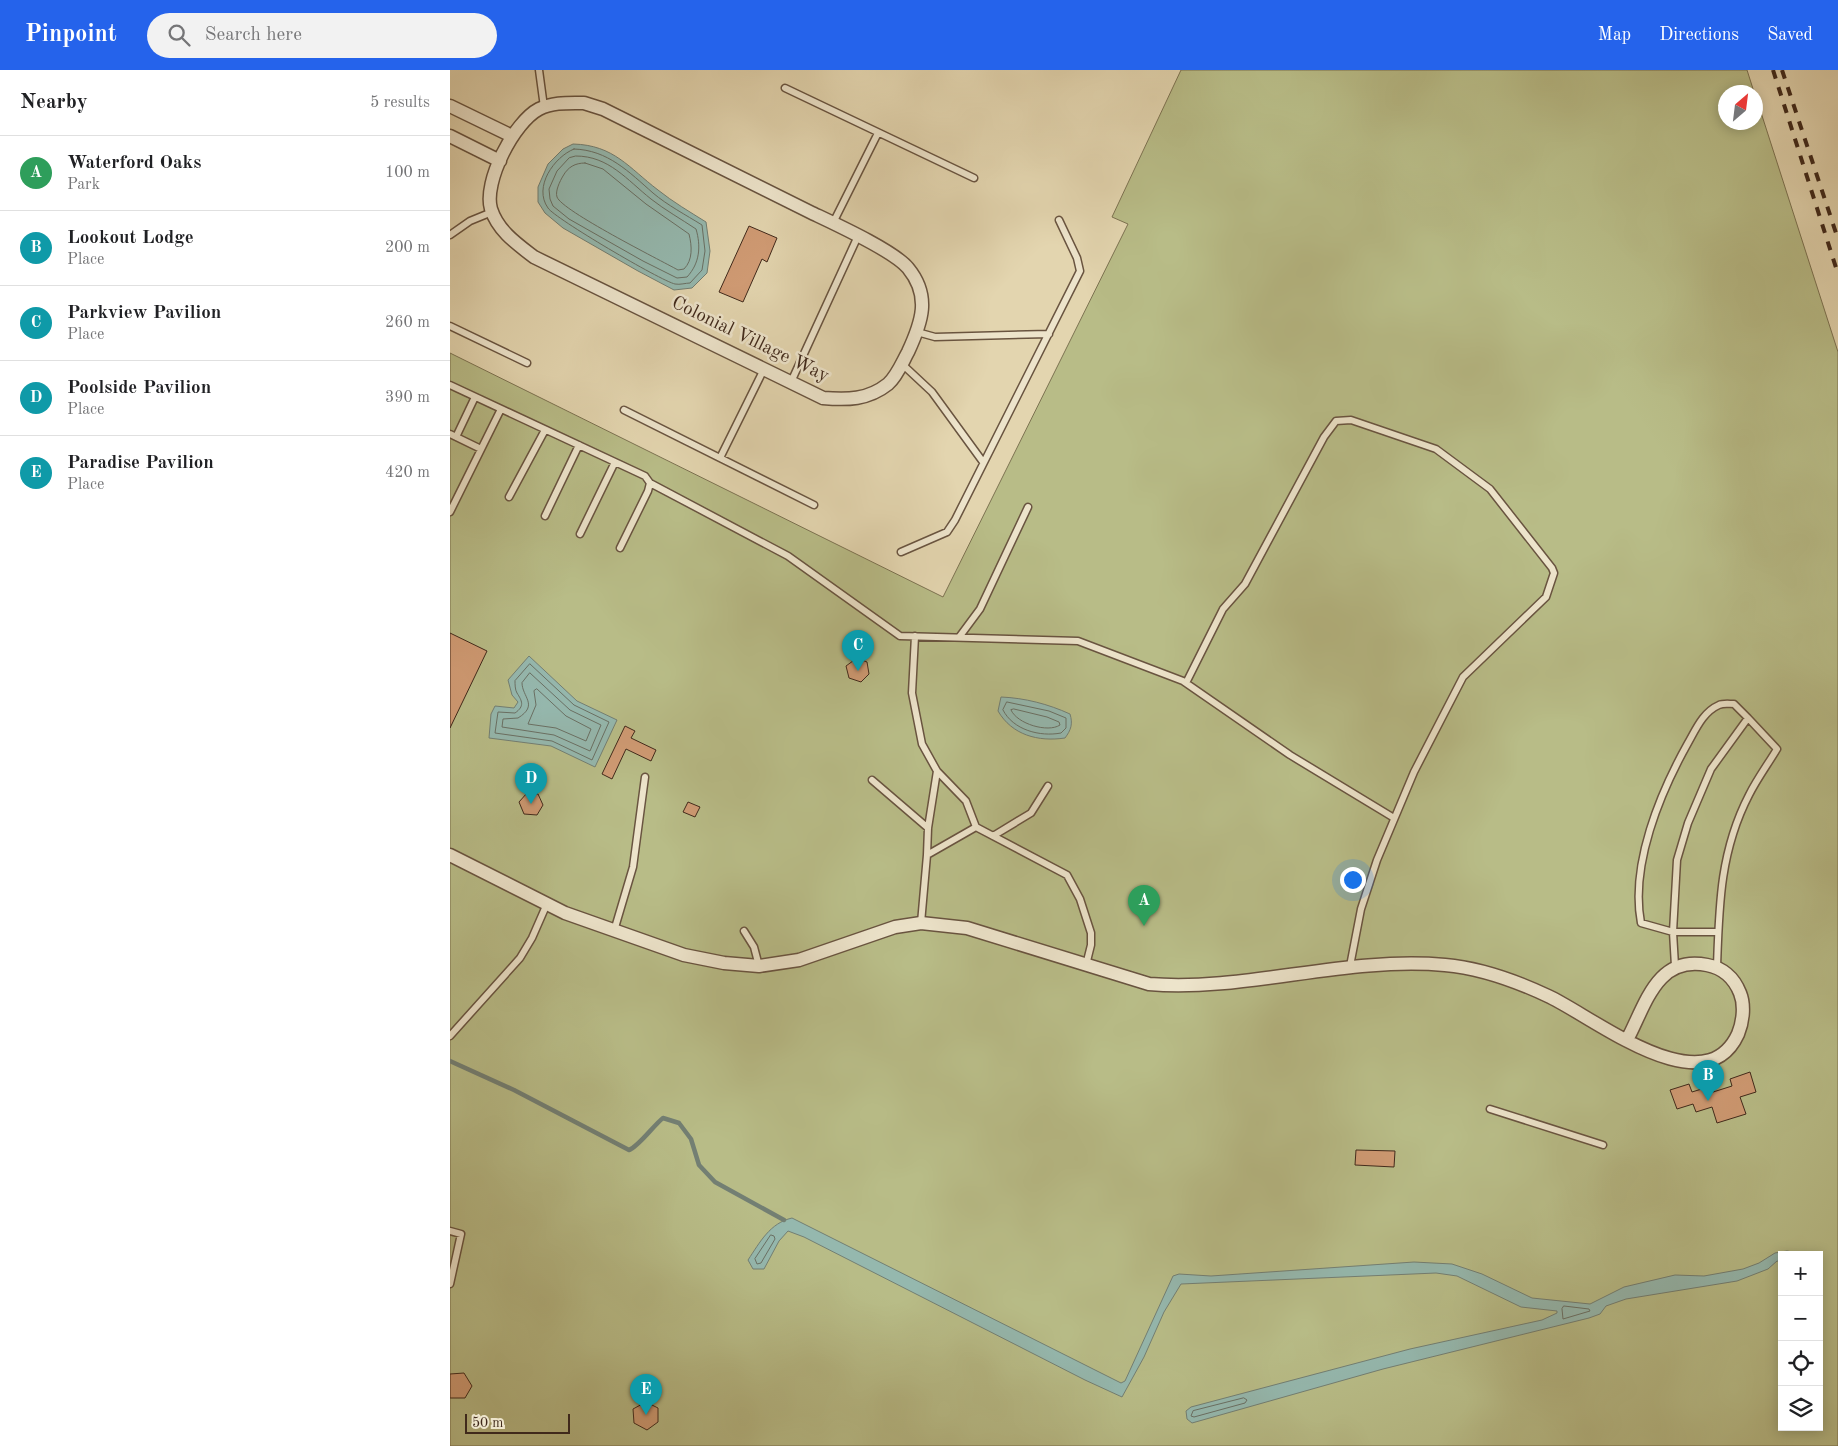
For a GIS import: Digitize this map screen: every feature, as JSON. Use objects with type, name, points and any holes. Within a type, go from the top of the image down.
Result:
[{"type":"street","name":"Colonial Village Way","points":[[492,212],[498,223],[512,240],[534,257],[823,398],[856,399],[872,393],[888,383],[902,364],[917,332],[923,309],[919,286],[907,266],[833,223],[603,109],[584,103],[552,104],[544,107]]},
{"type":"street","points":[[450,106],[512,136]]},
{"type":"street","points":[[492,212],[491,184],[512,136],[536,110],[544,107]]},
{"type":"street","points":[[450,136],[500,161]]},
{"type":"street","points":[[450,856],[546,906],[614,932],[684,955],[724,963],[759,966],[798,960],[889,929],[921,923],[967,928],[1149,984],[1171,986],[1205,984],[1350,966],[1418,963],[1474,970],[1514,981],[1551,997],[1627,1040],[1659,1056],[1686,1063],[1702,1062],[1726,1052],[1739,1030],[1743,1014],[1742,998],[1732,977],[1716,967],[1693,962],[1675,966],[1664,975],[1649,994],[1627,1040]]},
{"type":"lane","points":[[539,70],[544,107]]},
{"type":"lane","points":[[785,88],[974,178]]},
{"type":"lane","points":[[833,223],[878,133]]},
{"type":"lane","points":[[450,235],[470,221],[492,212]]},
{"type":"lane","points":[[901,552],[947,532],[955,520],[1080,272],[1076,258],[1059,220]]},
{"type":"lane","points":[[790,382],[858,236]]},
{"type":"lane","points":[[450,326],[527,363]]},
{"type":"lane","points":[[917,332],[935,337],[1049,334]]},
{"type":"lane","points":[[902,364],[932,392],[983,462]]},
{"type":"lane","points":[[720,458],[764,369]]},
{"type":"lane","points":[[450,385],[645,476],[650,483],[788,556],[900,636],[960,636],[1078,641],[1186,683],[1290,755],[1394,818]]},
{"type":"lane","points":[[475,397],[453,435],[482,449]]},
{"type":"lane","points":[[450,512],[501,409]]},
{"type":"lane","points":[[624,410],[814,505]]},
{"type":"lane","points":[[1186,683],[1223,609],[1245,584],[1324,437],[1336,421],[1351,420],[1436,450],[1490,489],[1545,557],[1554,573],[1546,597],[1464,678],[1414,772],[1377,860],[1361,909],[1350,966]]},
{"type":"lane","points":[[509,497],[545,430]]},
{"type":"lane","points":[[544,516],[578,445]]},
{"type":"lane","points":[[580,534],[615,462]]},
{"type":"lane","points":[[620,548],[650,483]]},
{"type":"lane","points":[[960,636],[980,610],[1028,507]]},
{"type":"lane","points":[[915,636],[912,693],[922,744],[937,771],[966,801],[976,827],[1067,875],[1080,899],[1091,933],[1091,945],[1086,965]]},
{"type":"lane","points":[[1716,967],[1718,932],[1719,898],[1728,849],[1748,795],[1777,749],[1734,704],[1720,704],[1704,716],[1671,774],[1648,838],[1637,904],[1641,923],[1673,932],[1718,932]]},
{"type":"lane","points":[[1675,966],[1673,932],[1677,860],[1688,823],[1711,769],[1748,718]]},
{"type":"lane","points":[[921,923],[928,855],[928,828],[937,771]]},
{"type":"lane","points":[[614,932],[633,867],[645,777]]},
{"type":"lane","points":[[872,780],[928,828]]},
{"type":"lane","points":[[993,836],[1030,813],[1048,786]]},
{"type":"lane","points":[[928,855],[976,827]]},
{"type":"lane","points":[[450,1036],[520,958],[532,938],[546,906]]},
{"type":"lane","points":[[744,931],[754,947],[759,966]]},
{"type":"lane","points":[[1490,1109],[1603,1145]]},
{"type":"lane","points":[[450,1231],[461,1234],[450,1284]]},
{"type":"green space","points":[[1181,70],[1747,70],[1752,85],[1718,85],[1718,130],[1763,130],[1763,119],[1838,352],[1838,1446],[450,1446],[450,353],[943,597],[1128,224],[1112,217]]},
{"type":"water","points":[[573,144],[587,145],[610,153],[670,199],[706,222],[710,251],[707,273],[692,288],[674,290],[563,228],[545,213],[538,202],[538,187],[548,164],[563,149]]},
{"type":"water","points":[[529,656],[577,701],[617,720],[595,767],[551,746],[489,738],[491,714],[495,706],[514,708],[518,702],[512,695],[508,680]]},
{"type":"water","points":[[1001,697],[1036,702],[1070,714],[1071,727],[1069,732],[1065,738],[1045,739],[1036,738],[1018,731],[998,711]]},
{"type":"water","points":[[792,1218],[1121,1383],[1125,1381],[1173,1276],[1179,1274],[1211,1276],[1414,1262],[1452,1264],[1482,1274],[1532,1298],[1590,1304],[1624,1287],[1675,1275],[1704,1276],[1743,1269],[1778,1252],[1778,1261],[1768,1269],[1737,1281],[1626,1299],[1606,1306],[1600,1314],[1589,1318],[1383,1369],[1192,1423],[1187,1419],[1186,1411],[1191,1407],[1410,1349],[1542,1320],[1557,1313],[1557,1311],[1521,1307],[1457,1276],[1436,1273],[1181,1284],[1164,1312],[1144,1357],[1122,1397],[804,1237],[788,1231],[779,1241],[764,1269],[753,1269],[748,1260],[766,1234],[784,1221]]},
{"type":"building","points":[[749,226],[777,238],[767,262],[762,259],[743,302],[719,292]]},
{"type":"building","points":[[450,633],[487,651],[450,728]]},
{"type":"building","points":[[857,658],[867,662],[869,674],[861,682],[849,678],[846,666]]},
{"type":"building","points":[[625,726],[635,731],[631,738],[656,750],[651,761],[626,749],[612,779],[602,774]]},
{"type":"building","points":[[527,793],[538,794],[543,805],[537,815],[524,814],[519,802]]},
{"type":"building","points":[[688,802],[700,807],[695,817],[683,812]]},
{"type":"building","points":[[1750,1072],[1756,1092],[1740,1097],[1746,1114],[1717,1123],[1712,1107],[1696,1112],[1693,1104],[1677,1109],[1670,1090],[1689,1084],[1692,1092],[1708,1087],[1710,1093],[1732,1086],[1730,1079]]},
{"type":"building","points":[[1356,1150],[1395,1151],[1394,1167],[1355,1165]]},
{"type":"building","points":[[464,1373],[472,1386],[465,1398],[450,1398],[450,1374]]},
{"type":"building","points":[[646,1402],[658,1408],[658,1422],[647,1430],[634,1423],[633,1409]]},
{"type":"waterway","points":[[450,1061],[514,1090],[629,1150],[637,1145],[663,1118],[679,1123],[691,1139],[699,1165],[715,1182],[784,1220]]},
{"type":"railway","points":[[1773,70],[1838,274]]},
{"type":"railway","points":[[1782,70],[1838,239]]},
{"type":"place","name":"Parkview Pavilion","points":[[858,671]]},
{"type":"place","name":"Poolside Pavilion","points":[[531,804]]},
{"type":"place","name":"Waterford Oaks","points":[[1144,926]]},
{"type":"place","name":"Lookout Lodge","points":[[1708,1101]]},
{"type":"place","name":"Paradise Pavilion","points":[[646,1415]]}]
